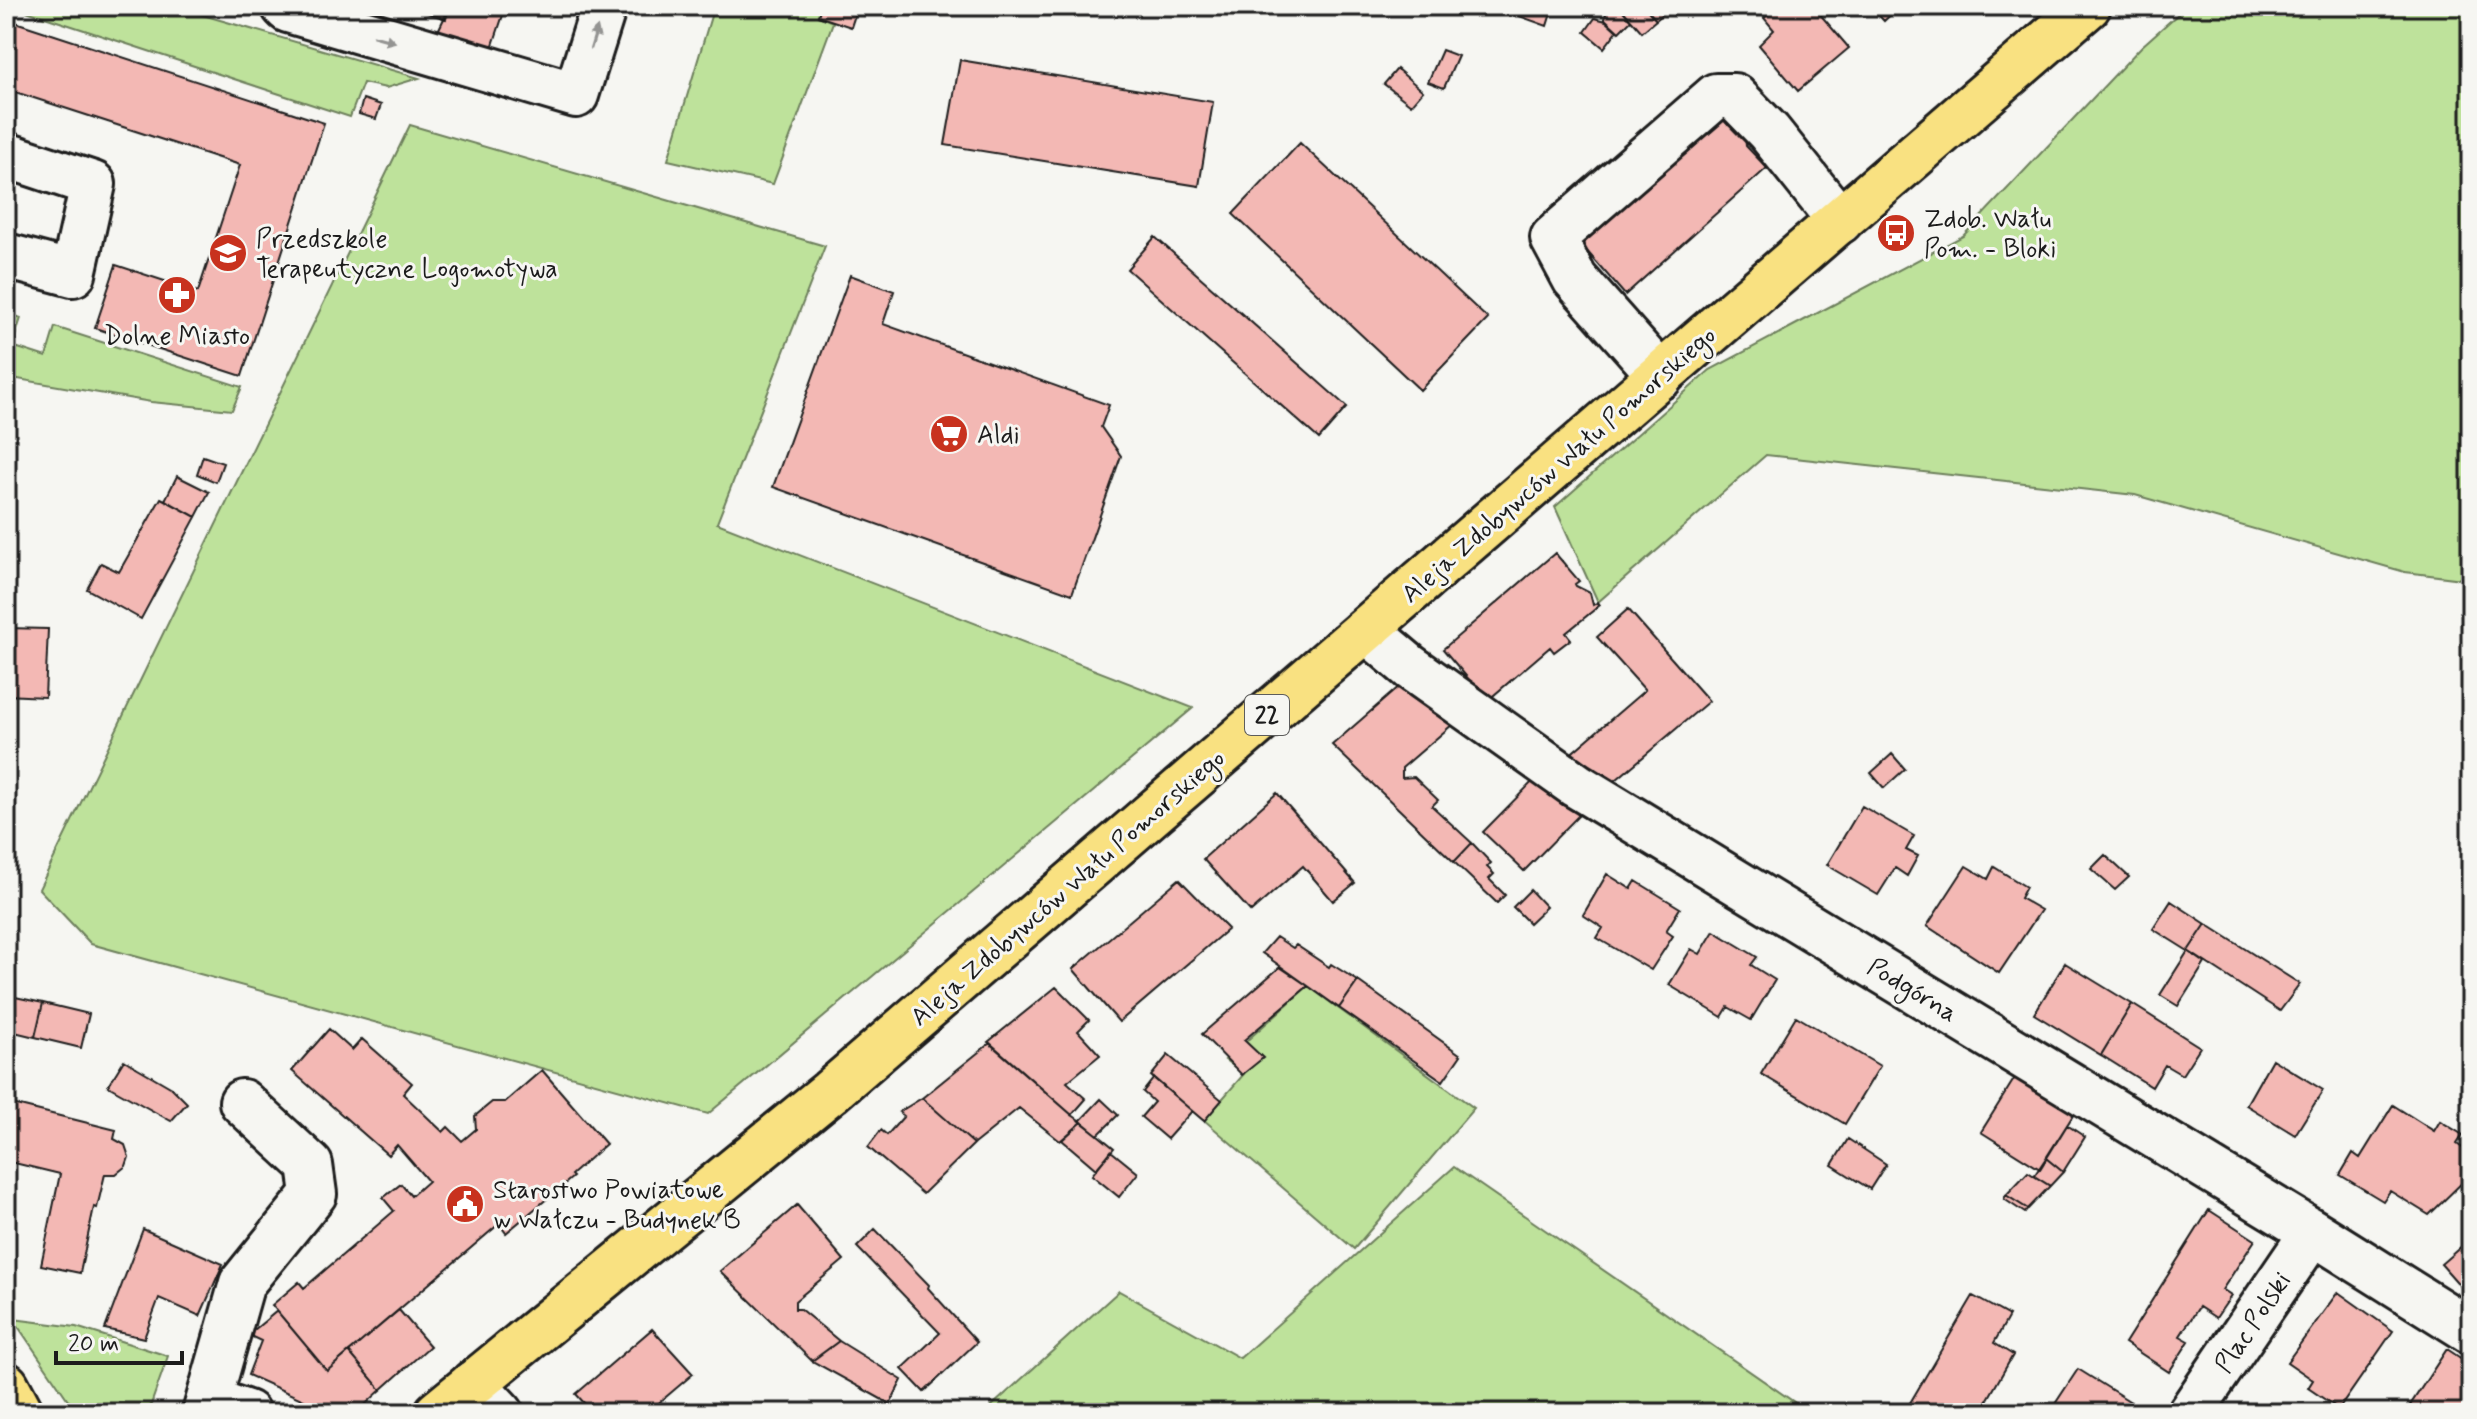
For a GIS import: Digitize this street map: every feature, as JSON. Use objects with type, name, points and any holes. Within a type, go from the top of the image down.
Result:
[{"type":"main road","name":"Aleja Zdobywców Wału Pomorskiego","points":[[437,1413],[487,1398],[830,1092],[2088,6]]},
{"type":"main road","points":[[6,1385],[21,1413]]},
{"type":"street","points":[[283,7],[576,95],[604,6]]},
{"type":"street","points":[[1661,376],[1575,279],[1553,238],[1716,96],[1734,96],[1769,132],[1840,221]]},
{"type":"street","points":[[6,155],[93,184],[73,274],[6,256]]},
{"type":"street","name":"Podgórna","points":[[1366,630],[1410,667],[1576,785],[2471,1331]]},
{"type":"street","points":[[220,1409],[242,1283],[314,1194],[310,1165],[242,1102]]},
{"type":"street","name":"Plac Polski","points":[[2190,1413],[2313,1232]]},
{"type":"green space","points":[[11,6],[172,6],[419,78],[386,88],[363,83],[350,117]]},
{"type":"green space","points":[[714,6],[821,6],[818,16],[833,22],[773,184],[668,160]]},
{"type":"green space","points":[[2187,6],[2471,6],[2471,580],[2405,572],[2135,495],[1766,455],[1598,602],[1555,507],[1710,370],[1963,236],[2141,47]]},
{"type":"green space","points":[[410,125],[825,246],[717,523],[1193,708],[708,1114],[91,944],[39,889]]},
{"type":"green space","points":[[6,312],[21,318],[12,346],[46,357],[55,327],[242,387],[232,410],[151,402],[6,377]]},
{"type":"green space","points":[[1308,986],[1474,1108],[1354,1249],[1204,1120],[1244,1074],[1225,1060]]},
{"type":"green space","points":[[1454,1167],[1810,1413],[984,1413],[1119,1291],[1240,1358]]},
{"type":"green space","points":[[13,1319],[76,1327],[168,1356],[148,1413],[77,1413]]},
{"type":"building","points":[[405,6],[450,6],[446,19]]},
{"type":"building","points":[[450,6],[506,6],[492,48],[438,31]]},
{"type":"building","points":[[821,6],[858,6],[851,27],[818,16]]},
{"type":"building","points":[[1522,6],[1541,6],[1552,10],[1547,26],[1519,16]]},
{"type":"building","points":[[1607,6],[1619,6],[1631,20],[1619,32],[1605,19]]},
{"type":"building","points":[[1619,6],[1644,6],[1656,20],[1642,32]]},
{"type":"building","points":[[1644,6],[1670,6],[1671,7],[1656,20]]},
{"type":"building","points":[[1779,6],[1813,6],[1849,48],[1798,91],[1759,45],[1774,30],[1764,18]]},
{"type":"building","points":[[1870,6],[1900,6],[1884,21]]},
{"type":"building","points":[[1595,18],[1606,21],[1617,31],[1604,48],[1585,32]]},
{"type":"building","points":[[6,19],[324,123],[242,376],[95,328],[116,265],[198,292],[240,165],[6,89]]},
{"type":"building","points":[[1442,50],[1458,56],[1444,88],[1428,82]]},
{"type":"building","points":[[960,60],[1213,102],[1199,186],[945,145]]},
{"type":"building","points":[[1397,69],[1423,91],[1411,105],[1384,84]]},
{"type":"building","points":[[363,99],[381,105],[376,119],[359,114]]},
{"type":"building","points":[[1720,116],[1745,136],[1746,146],[1767,168],[1625,295],[1579,242]]},
{"type":"building","points":[[1300,143],[1488,319],[1420,390],[1233,214]]},
{"type":"building","points":[[1155,237],[1347,407],[1319,439],[1127,269]]},
{"type":"building","name":"Aldi","points":[[850,275],[894,291],[883,324],[1109,405],[1101,427],[1121,456],[1072,594],[773,487]]},
{"type":"building","points":[[203,456],[223,463],[216,482],[197,474]]},
{"type":"building","points":[[177,476],[209,492],[196,517],[165,500]]},
{"type":"building","points":[[161,498],[196,517],[141,619],[87,589],[101,563],[119,572]]},
{"type":"building","points":[[1555,553],[1579,581],[1576,586],[1590,593],[1593,605],[1598,602],[1600,605],[1566,633],[1571,639],[1554,652],[1550,647],[1487,701],[1443,649]]},
{"type":"building","points":[[1628,609],[1709,701],[1610,785],[1567,757],[1645,690],[1597,637]]},
{"type":"building","points":[[6,628],[48,629],[45,697],[6,695]]},
{"type":"building","points":[[1401,685],[1453,724],[1402,768],[1402,778],[1414,777],[1438,800],[1432,806],[1472,843],[1454,862],[1332,745]]},
{"type":"building","points":[[1892,754],[1905,769],[1884,788],[1871,773]]},
{"type":"building","points":[[1539,775],[1586,808],[1524,871],[1483,832]]},
{"type":"building","points":[[1277,793],[1355,883],[1333,901],[1303,866],[1251,912],[1203,859]]},
{"type":"building","points":[[1862,806],[1914,836],[1906,850],[1918,856],[1907,876],[1895,868],[1878,895],[1827,865]]},
{"type":"building","points":[[1472,843],[1491,863],[1487,867],[1494,874],[1489,879],[1505,895],[1497,903],[1454,862]]},
{"type":"building","points":[[2105,855],[2129,877],[2115,890],[2091,869]]},
{"type":"building","points":[[1966,866],[1988,879],[1994,867],[2026,887],[2020,898],[2041,910],[1999,973],[1927,926]]},
{"type":"building","points":[[1607,874],[1631,889],[1636,881],[1680,908],[1666,931],[1673,936],[1651,970],[1597,938],[1603,928],[1583,915]]},
{"type":"building","points":[[1179,879],[1228,929],[1119,1022],[1073,969]]},
{"type":"building","points":[[1530,890],[1546,907],[1529,923],[1513,907]]},
{"type":"building","points":[[2171,901],[2206,924],[2188,951],[2153,929]]},
{"type":"building","points":[[2206,924],[2300,984],[2280,1011],[2188,951]]},
{"type":"building","points":[[1714,931],[1757,957],[1751,965],[1775,980],[1751,1020],[1728,1007],[1722,1017],[1669,985],[1691,949],[1700,954]]},
{"type":"building","points":[[1276,937],[1293,948],[1296,945],[1329,967],[1331,964],[1358,981],[1339,1008],[1262,953]]},
{"type":"building","points":[[2188,951],[2205,963],[2178,1006],[2160,995]]},
{"type":"building","points":[[2065,963],[2132,1004],[2101,1055],[2034,1014]]},
{"type":"building","points":[[1280,967],[1308,986],[1244,1040],[1263,1058],[1242,1075],[1202,1034]]},
{"type":"building","points":[[1358,981],[1461,1055],[1443,1081],[1339,1008]]},
{"type":"building","points":[[1056,987],[1089,1020],[1078,1031],[1100,1055],[1067,1082],[1086,1099],[1072,1115],[988,1042]]},
{"type":"building","points":[[6,995],[43,1003],[35,1037],[6,1030]]},
{"type":"building","points":[[43,1003],[89,1014],[81,1048],[35,1037]]},
{"type":"building","points":[[2132,1004],[2200,1047],[2182,1075],[2165,1065],[2152,1087],[2101,1055]]},
{"type":"building","points":[[1796,1016],[1880,1066],[1845,1124],[1761,1074]]},
{"type":"building","name":"Starostwo Powiatowe w Wałczu - Budynek B","points":[[329,1029],[352,1050],[362,1039],[412,1083],[403,1094],[443,1132],[448,1127],[462,1141],[476,1129],[475,1116],[492,1102],[505,1102],[542,1070],[606,1144],[571,1175],[573,1177],[506,1233],[499,1224],[327,1371],[272,1305],[299,1282],[304,1288],[394,1211],[383,1198],[401,1184],[411,1196],[428,1181],[397,1145],[388,1155],[292,1071]]},
{"type":"building","points":[[990,1043],[1082,1122],[1060,1141],[1019,1108],[974,1144],[922,1098]]},
{"type":"building","points":[[1168,1055],[1222,1100],[1204,1121],[1151,1076]]},
{"type":"building","points":[[2272,1059],[2323,1090],[2295,1135],[2246,1105]]},
{"type":"building","points":[[124,1060],[172,1088],[187,1103],[171,1121],[108,1086]]},
{"type":"building","points":[[2016,1076],[2075,1112],[2040,1169],[1981,1132]]},
{"type":"building","points":[[1154,1078],[1192,1111],[1167,1139],[1141,1117],[1154,1102],[1143,1092]]},
{"type":"building","points":[[922,1098],[974,1144],[923,1194],[868,1147],[881,1130],[887,1135],[904,1116],[899,1112]]},
{"type":"building","points":[[1101,1099],[1118,1115],[1098,1135],[1080,1121]]},
{"type":"building","points":[[8,1103],[116,1130],[114,1139],[125,1145],[129,1157],[126,1166],[116,1174],[105,1174],[97,1208],[94,1207],[80,1273],[41,1265],[60,1174],[6,1161]]},
{"type":"building","points":[[2393,1105],[2434,1131],[2440,1121],[2463,1135],[2457,1144],[2471,1154],[2471,1174],[2429,1215],[2390,1191],[2383,1201],[2340,1175],[2353,1153],[2360,1158]]},
{"type":"building","points":[[1082,1122],[1114,1148],[1096,1169],[1062,1140]]},
{"type":"building","points":[[2067,1125],[2085,1137],[2063,1172],[2046,1158]]},
{"type":"building","points":[[1848,1139],[1886,1164],[1870,1189],[1832,1165]]},
{"type":"building","points":[[1111,1151],[1138,1173],[1119,1197],[1092,1175]]},
{"type":"building","points":[[2046,1158],[2063,1172],[2050,1186],[2034,1176]]},
{"type":"building","points":[[2028,1172],[2050,1186],[2028,1209],[2006,1195]]},
{"type":"building","points":[[2006,1195],[2028,1209],[2025,1213],[2004,1199]]},
{"type":"building","points":[[797,1205],[844,1260],[795,1301],[795,1309],[800,1309],[839,1341],[812,1361],[720,1271]]},
{"type":"building","points":[[2209,1210],[2255,1240],[2222,1290],[2231,1296],[2216,1318],[2199,1307],[2180,1336],[2189,1341],[2169,1372],[2125,1343]]},
{"type":"building","points":[[143,1229],[223,1264],[200,1316],[159,1298],[144,1338],[105,1329]]},
{"type":"building","points":[[875,1229],[929,1285],[928,1288],[977,1342],[924,1392],[902,1369],[940,1333],[857,1247]]},
{"type":"building","points":[[2471,1238],[2471,1298],[2441,1264]]},
{"type":"building","points":[[2338,1292],[2393,1331],[2339,1409],[2308,1388],[2313,1380],[2287,1362]]},
{"type":"building","points":[[1973,1296],[2009,1316],[1994,1343],[2013,1355],[1980,1413],[1904,1413]]},
{"type":"building","points":[[399,1310],[430,1346],[381,1390],[349,1352]]},
{"type":"building","points":[[277,1311],[327,1371],[349,1352],[381,1390],[356,1413],[319,1413],[304,1400],[248,1375],[261,1341],[248,1335]]},
{"type":"building","points":[[652,1329],[693,1374],[647,1413],[593,1413],[576,1394]]},
{"type":"building","points":[[839,1341],[902,1380],[890,1404],[812,1361]]},
{"type":"building","points":[[2447,1349],[2471,1365],[2471,1413],[2412,1413],[2407,1410]]},
{"type":"building","points":[[2078,1369],[2134,1404],[2128,1413],[2049,1413]]},
{"type":"place","name":"Zdob. Wału Pom. - Bloki","points":[[1896,233]]},
{"type":"place","name":"Przedszkole Terapeutyczne Logomotywa","points":[[228,253]]},
{"type":"place","name":"Dolne Miasto","points":[[177,295]]},
{"type":"place","name":"Aldi","points":[[949,434]]},
{"type":"place","name":"Starostwo Powiatowe w Wałczu - Budynek B","points":[[465,1204]]}]
